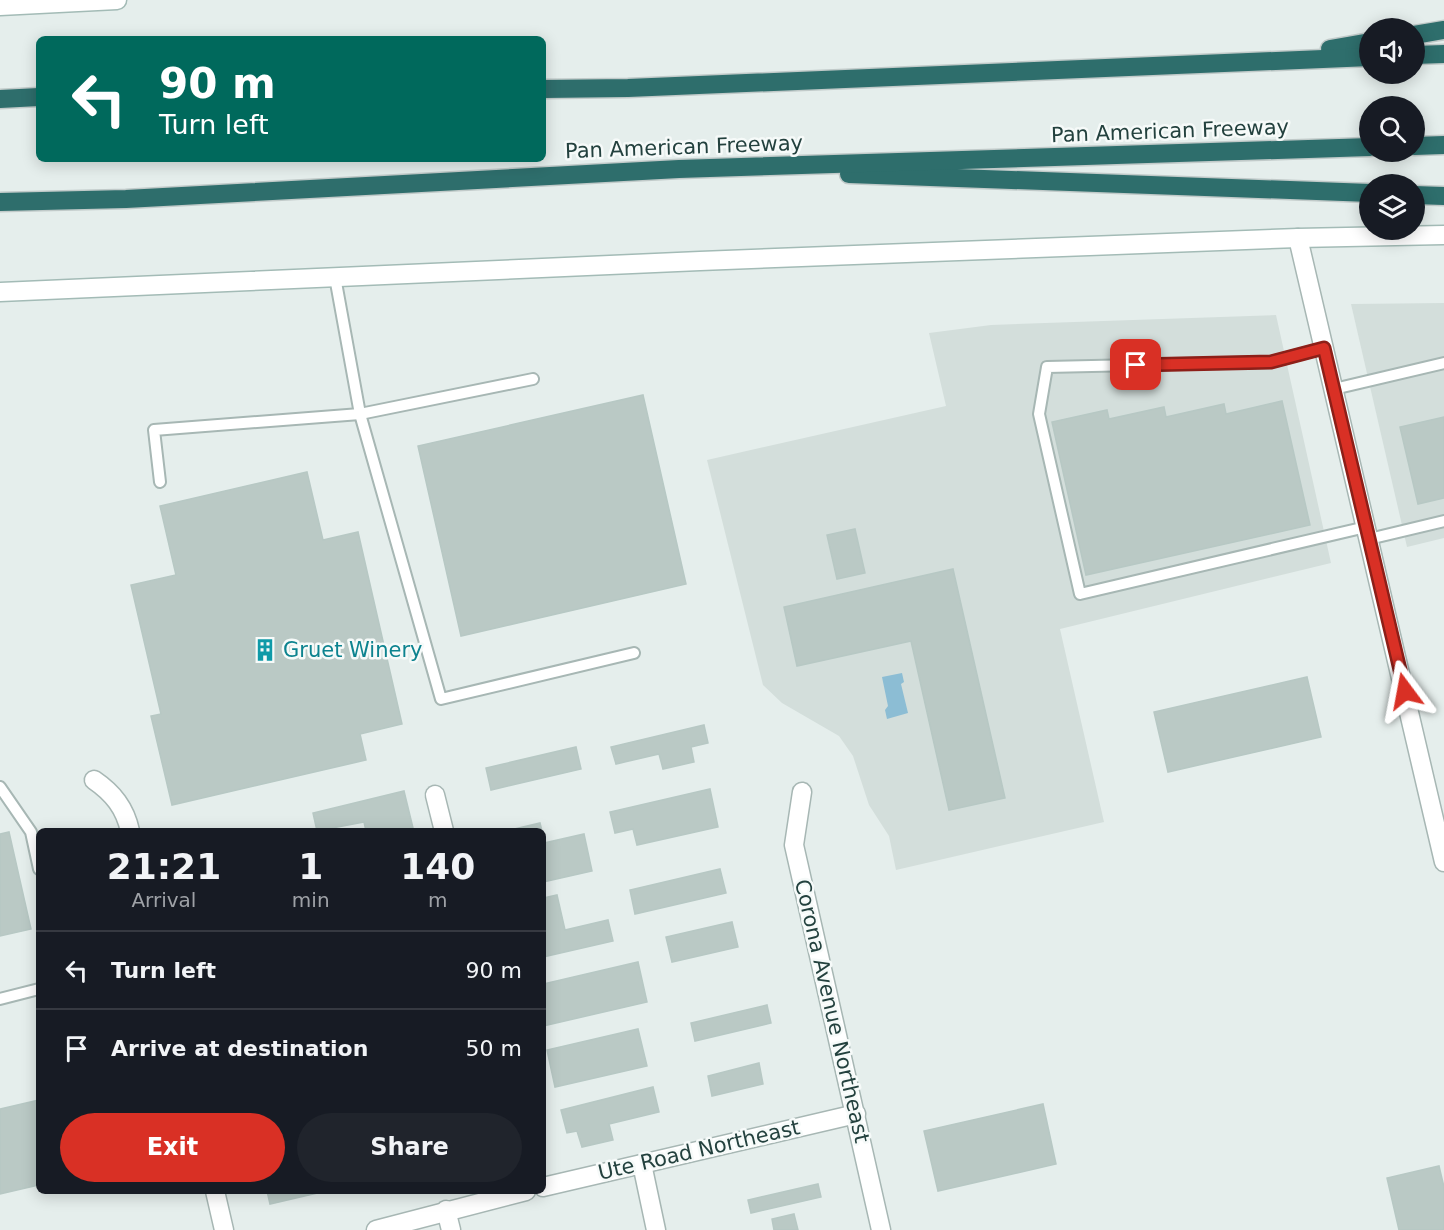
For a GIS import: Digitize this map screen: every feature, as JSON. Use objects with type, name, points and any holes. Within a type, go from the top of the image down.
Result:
[{"type":"highway","points":[[1425,33],[1444,30]]},
{"type":"highway","points":[[1249,62],[1359,44]]},
{"type":"highway","points":[[1425,55],[1444,54]]},
{"type":"highway","points":[[546,89],[652,87],[1359,57]]},
{"type":"highway","points":[[0,99],[36,97]]},
{"type":"highway","points":[[1425,146],[1444,145]]},
{"type":"highway","name":"Pan American Freeway","points":[[0,202],[126,199],[679,168],[1359,147]]},
{"type":"highway","points":[[679,168],[1359,193]]},
{"type":"highway","points":[[1425,195],[1444,196]]},
{"type":"street","points":[[0,6],[117,0]]},
{"type":"street","points":[[0,292],[1298,238],[1444,235]]},
{"type":"street","points":[[1298,238],[1444,862]]},
{"type":"street","points":[[94,780],[110,791],[122,806],[129,828]]},
{"type":"street","name":"Corona Avenue Northeast","points":[[802,792],[794,845],[881,1230]]},
{"type":"street","points":[[435,795],[443,828]]},
{"type":"street","name":"Ute Road Northeast","points":[[546,1186],[856,1114]]},
{"type":"street","points":[[642,1164],[656,1230]]},
{"type":"street","points":[[216,1194],[224,1230]]},
{"type":"street","points":[[376,1230],[513,1194]]},
{"type":"street","points":[[446,1210],[451,1230]]},
{"type":"lane","points":[[335,277],[360,414],[441,699],[634,653]]},
{"type":"lane","points":[[1324,348],[1271,362],[1047,367],[1039,414],[1080,594],[1368,533],[1444,521]]},
{"type":"lane","points":[[1334,390],[1444,363]]},
{"type":"lane","points":[[160,482],[154,430],[360,414],[533,379]]},
{"type":"lane","points":[[0,788],[31,832],[36,855]]},
{"type":"lane","points":[[0,999],[36,990]]},
{"type":"shaded area","points":[[1444,303],[1444,538],[1407,547],[1351,304]]},
{"type":"shaded area","points":[[1276,315],[1331,563],[1060,629],[1104,822],[896,870],[889,836],[869,805],[853,756],[839,736],[782,703],[763,685],[707,460],[946,406],[929,333],[991,325]]},
{"type":"water","points":[[902,673],[904,682],[901,684],[908,713],[887,719],[885,710],[888,706],[882,677]]},
{"type":"building","points":[[643,395],[686,584],[461,636],[418,446]]},
{"type":"building","points":[[1282,401],[1310,525],[1086,575],[1052,422],[1107,410],[1109,419],[1164,407],[1166,417],[1224,404],[1226,414]]},
{"type":"building","points":[[1444,417],[1444,498],[1418,504],[1400,427]]},
{"type":"building","name":"Gruet Winery","points":[[307,472],[323,540],[358,532],[402,724],[360,734],[366,760],[172,805],[151,716],[161,714],[131,585],[176,575],[160,506]]},
{"type":"building","points":[[855,529],[865,573],[837,579],[827,535]]},
{"type":"building","points":[[953,569],[1005,798],[949,810],[911,641],[797,666],[784,607]]},
{"type":"building","points":[[1307,677],[1321,737],[1168,772],[1154,712]]},
{"type":"building","points":[[704,725],[708,743],[691,747],[694,762],[663,769],[659,754],[616,764],[611,747]]},
{"type":"building","points":[[576,747],[581,769],[491,790],[486,768]]},
{"type":"building","points":[[710,789],[718,827],[637,845],[633,829],[615,833],[610,812]]},
{"type":"building","points":[[404,791],[413,828],[365,828],[364,822],[333,828],[316,828],[313,813]]},
{"type":"building","points":[[540,823],[541,828],[519,828]]},
{"type":"building","points":[[9,832],[31,929],[0,936],[0,834]]},
{"type":"building","points":[[584,834],[592,871],[546,881],[546,843]]},
{"type":"building","points":[[720,869],[726,893],[635,914],[630,890]]},
{"type":"building","points":[[557,895],[565,930],[608,920],[613,941],[546,956],[546,897]]},
{"type":"building","points":[[732,922],[738,947],[672,962],[666,937]]},
{"type":"building","points":[[638,962],[647,1002],[546,1025],[546,983]]},
{"type":"building","points":[[767,1005],[771,1023],[695,1041],[691,1023]]},
{"type":"building","points":[[638,1029],[647,1066],[555,1087],[547,1050]]},
{"type":"building","points":[[759,1063],[763,1084],[712,1096],[708,1076]]},
{"type":"building","points":[[653,1087],[659,1112],[609,1124],[613,1140],[582,1147],[577,1131],[567,1133],[561,1110]]},
{"type":"building","points":[[36,1101],[36,1186],[0,1194],[0,1109]]},
{"type":"building","points":[[1043,1104],[1056,1164],[938,1191],[924,1131]]},
{"type":"building","points":[[1439,1166],[1444,1187],[1444,1230],[1399,1230],[1387,1178]]},
{"type":"building","points":[[818,1184],[821,1197],[751,1213],[748,1200]]},
{"type":"building","points":[[268,1194],[313,1194],[270,1204]]},
{"type":"building","points":[[794,1214],[798,1230],[774,1230],[772,1219]]},
{"type":"place","name":"Gruet Winery","points":[[265,650]]},
{"type":"route","points":[[1136,365],[1271,362],[1324,348],[1405,691]]}]
